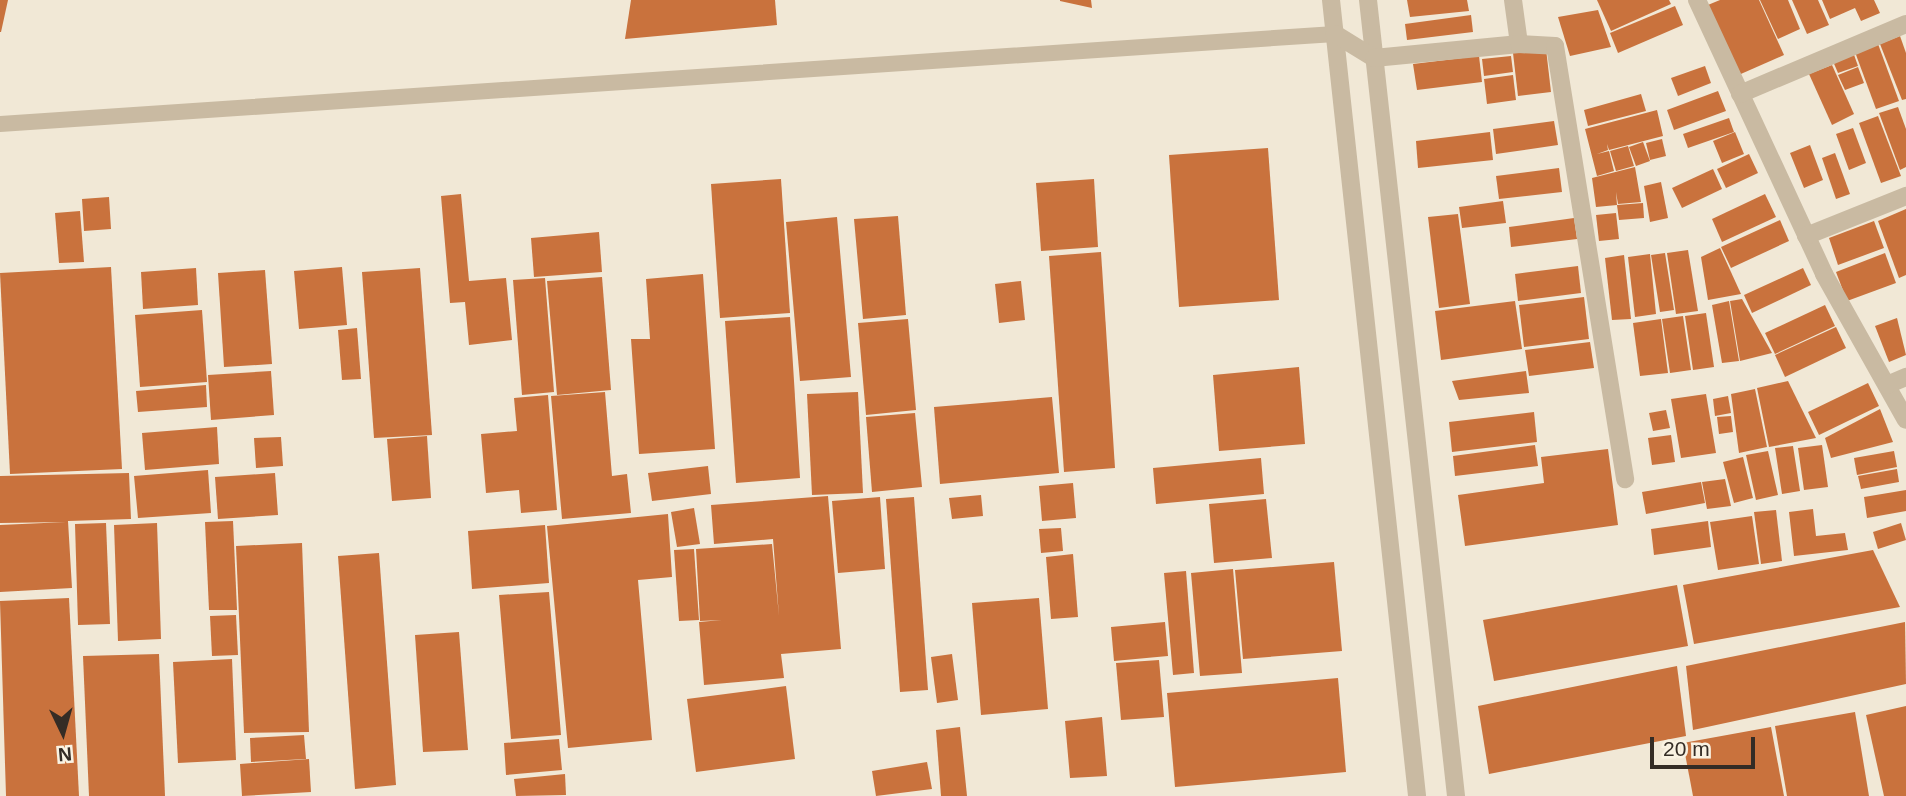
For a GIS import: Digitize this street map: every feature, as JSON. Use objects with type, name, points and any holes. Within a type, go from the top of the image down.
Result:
[{"type":"street","points":[[1331,0],[1417,796]]},
{"type":"street","points":[[1368,0],[1456,796]]},
{"type":"street","points":[[1513,0],[1519,44]]},
{"type":"street","points":[[1697,0],[1806,236],[1906,420]]},
{"type":"street","points":[[1740,94],[1906,24]]},
{"type":"street","points":[[1335,34],[1374,58],[1519,44],[1555,46],[1625,479]]},
{"type":"street","points":[[1806,236],[1906,195]]},
{"type":"street","points":[[1886,384],[1906,377]]},
{"type":"lane","points":[[0,124],[1335,34]]},
{"type":"building","points":[[0,0],[8,0],[1,32],[0,32]]},
{"type":"building","points":[[631,0],[775,0],[777,25],[625,39]]},
{"type":"building","points":[[1091,0],[1092,8],[1060,1]]},
{"type":"building","points":[[1407,0],[1467,0],[1469,11],[1410,17]]},
{"type":"building","points":[[1597,0],[1669,0],[1671,4],[1611,31]]},
{"type":"building","points":[[1720,0],[1759,0],[1784,55],[1734,77],[1703,7]]},
{"type":"building","points":[[1760,0],[1788,0],[1800,29],[1778,39]]},
{"type":"building","points":[[1792,0],[1818,0],[1829,25],[1807,34]]},
{"type":"building","points":[[1822,0],[1874,0],[1880,13],[1861,21],[1855,8],[1830,19]]},
{"type":"building","points":[[1675,6],[1683,25],[1618,53],[1610,33]]},
{"type":"building","points":[[1598,10],[1611,47],[1570,56],[1558,17]]},
{"type":"building","points":[[1471,15],[1473,32],[1407,40],[1405,24]]},
{"type":"building","points":[[1900,36],[1906,53],[1906,99],[1902,100],[1880,44]]},
{"type":"building","points":[[1878,44],[1899,101],[1876,109],[1855,52]]},
{"type":"building","points":[[1546,49],[1551,92],[1518,96],[1513,53]]},
{"type":"building","points":[[1853,52],[1858,66],[1838,73],[1832,59]]},
{"type":"building","points":[[1479,56],[1482,82],[1417,90],[1413,64]]},
{"type":"building","points":[[1511,56],[1513,72],[1484,76],[1482,59]]},
{"type":"building","points":[[1832,65],[1854,114],[1832,125],[1809,74]]},
{"type":"building","points":[[1705,66],[1711,83],[1678,96],[1671,78]]},
{"type":"building","points":[[1858,67],[1864,83],[1845,90],[1838,75]]},
{"type":"building","points":[[1513,75],[1516,100],[1487,104],[1484,79]]},
{"type":"building","points":[[1718,91],[1726,111],[1674,130],[1667,110]]},
{"type":"building","points":[[1641,94],[1646,111],[1588,126],[1584,110]]},
{"type":"building","points":[[1898,107],[1906,129],[1906,167],[1900,170],[1879,113]]},
{"type":"building","points":[[1657,110],[1663,136],[1609,150],[1607,144],[1608,150],[1597,154],[1609,151],[1614,171],[1597,176],[1585,129]]},
{"type":"building","points":[[1878,116],[1901,176],[1881,183],[1859,123]]},
{"type":"building","points":[[1729,118],[1734,132],[1688,148],[1683,134]]},
{"type":"building","points":[[1554,121],[1558,145],[1496,154],[1493,129]]},
{"type":"building","points":[[1853,128],[1866,163],[1849,170],[1836,134]]},
{"type":"building","points":[[1490,132],[1493,160],[1418,168],[1416,141]]},
{"type":"building","points":[[1735,132],[1744,154],[1722,163],[1713,141]]},
{"type":"building","points":[[1662,139],[1666,156],[1650,160],[1646,143]]},
{"type":"building","points":[[1643,142],[1650,161],[1636,166],[1629,147]]},
{"type":"building","points":[[1810,145],[1823,180],[1804,188],[1790,153]]},
{"type":"building","points":[[1628,146],[1634,166],[1616,171],[1610,151]]},
{"type":"building","points":[[1268,148],[1279,300],[1179,307],[1169,155]]},
{"type":"building","points":[[1835,153],[1850,194],[1836,199],[1822,158]]},
{"type":"building","points":[[1749,154],[1758,173],[1726,188],[1717,169]]},
{"type":"building","points":[[1635,167],[1641,202],[1618,204],[1616,192],[1617,205],[1596,207],[1592,178]]},
{"type":"building","points":[[1559,168],[1562,192],[1499,199],[1496,176]]},
{"type":"building","points":[[1713,169],[1722,189],[1682,208],[1672,188]]},
{"type":"building","points":[[781,179],[790,313],[720,318],[711,184]]},
{"type":"building","points":[[1094,179],[1098,247],[1041,251],[1036,183]]},
{"type":"building","points":[[1661,182],[1668,218],[1650,222],[1644,186]]},
{"type":"building","points":[[461,194],[469,281],[506,278],[512,340],[469,345],[465,302],[450,303],[441,196]]},
{"type":"building","points":[[1765,194],[1776,217],[1722,242],[1712,219]]},
{"type":"building","points":[[109,197],[111,229],[84,231],[82,199]]},
{"type":"building","points":[[1503,201],[1506,223],[1462,228],[1459,207]]},
{"type":"building","points":[[1643,203],[1644,218],[1619,220],[1617,205]]},
{"type":"building","points":[[1906,209],[1906,275],[1899,278],[1878,221]]},
{"type":"building","points":[[80,211],[84,262],[59,263],[55,213]]},
{"type":"building","points":[[1616,213],[1619,239],[1599,241],[1596,215]]},
{"type":"building","points":[[1458,214],[1470,304],[1439,308],[1428,217]]},
{"type":"building","points":[[898,216],[906,315],[863,319],[854,219]]},
{"type":"building","points":[[837,217],[851,377],[800,381],[786,222]]},
{"type":"building","points":[[1574,218],[1577,239],[1511,247],[1509,227]]},
{"type":"building","points":[[1780,220],[1789,241],[1731,268],[1721,247]]},
{"type":"building","points":[[1874,221],[1884,248],[1838,265],[1829,238]]},
{"type":"building","points":[[599,232],[602,272],[534,277],[531,238]]},
{"type":"building","points":[[1720,248],[1741,294],[1708,300],[1701,257]]},
{"type":"building","points":[[1688,250],[1698,311],[1676,314],[1667,253]]},
{"type":"building","points":[[1101,252],[1115,468],[1064,472],[1049,256]]},
{"type":"building","points":[[1665,253],[1674,310],[1660,312],[1651,255]]},
{"type":"building","points":[[1885,253],[1896,283],[1847,301],[1836,272]]},
{"type":"building","points":[[1650,254],[1656,314],[1635,317],[1628,257]]},
{"type":"building","points":[[1624,255],[1631,319],[1612,320],[1605,258]]},
{"type":"building","points":[[1578,266],[1581,293],[1518,301],[1515,274]]},
{"type":"building","points":[[111,267],[122,469],[10,474],[0,273]]},
{"type":"building","points":[[342,267],[347,325],[299,329],[294,271]]},
{"type":"building","points":[[196,268],[198,305],[143,309],[141,272]]},
{"type":"building","points":[[420,268],[432,435],[374,438],[362,272]]},
{"type":"building","points":[[1803,268],[1811,285],[1752,313],[1744,295]]},
{"type":"building","points":[[265,270],[272,364],[224,367],[218,273]]},
{"type":"building","points":[[703,274],[715,449],[639,454],[631,339],[650,339],[646,279]]},
{"type":"building","points":[[602,277],[611,390],[557,395],[547,281]]},
{"type":"building","points":[[545,278],[554,392],[522,395],[513,280]]},
{"type":"building","points":[[1021,281],[1025,320],[999,323],[995,284]]},
{"type":"building","points":[[1584,297],[1589,339],[1524,347],[1519,305]]},
{"type":"building","points":[[1742,299],[1772,353],[1740,361],[1730,301]]},
{"type":"building","points":[[1515,301],[1522,349],[1441,360],[1435,311]]},
{"type":"building","points":[[1729,301],[1739,361],[1722,363],[1712,305]]},
{"type":"building","points":[[1825,305],[1835,326],[1775,354],[1765,333]]},
{"type":"building","points":[[202,310],[207,382],[140,387],[135,315]]},
{"type":"building","points":[[1706,313],[1714,367],[1693,370],[1685,316]]},
{"type":"building","points":[[1683,316],[1691,370],[1670,373],[1662,319]]},
{"type":"building","points":[[790,317],[800,478],[736,483],[725,321]]},
{"type":"building","points":[[1897,318],[1906,355],[1889,362],[1875,326]]},
{"type":"building","points":[[908,319],[916,410],[866,415],[858,323]]},
{"type":"building","points":[[1661,319],[1668,373],[1640,376],[1633,323]]},
{"type":"building","points":[[1836,327],[1846,348],[1785,377],[1775,355]]},
{"type":"building","points":[[357,328],[361,379],[342,380],[338,330]]},
{"type":"building","points":[[1590,342],[1594,368],[1529,376],[1525,350]]},
{"type":"building","points":[[1299,367],[1305,444],[1219,451],[1213,375]]},
{"type":"building","points":[[271,371],[274,415],[211,420],[208,375]]},
{"type":"building","points":[[1526,371],[1529,393],[1459,400],[1452,381]]},
{"type":"building","points":[[1788,381],[1816,438],[1769,447],[1757,388]]},
{"type":"building","points":[[1868,383],[1879,406],[1819,435],[1808,412]]},
{"type":"building","points":[[206,385],[207,407],[138,412],[136,391]]},
{"type":"building","points":[[1755,389],[1767,447],[1739,453],[1731,394]]},
{"type":"building","points":[[605,392],[612,476],[627,474],[631,513],[562,519],[551,396]]},
{"type":"building","points":[[858,392],[863,493],[812,495],[807,394]]},
{"type":"building","points":[[1706,394],[1716,453],[1681,458],[1671,399]]},
{"type":"building","points":[[548,395],[557,510],[521,513],[519,490],[486,493],[481,434],[517,431],[514,398]]},
{"type":"building","points":[[1728,396],[1731,413],[1715,416],[1713,399]]},
{"type":"building","points":[[1052,397],[1059,473],[940,484],[934,407]]},
{"type":"building","points":[[1880,409],[1893,442],[1831,458],[1825,438]]},
{"type":"building","points":[[1666,410],[1670,428],[1653,431],[1649,413]]},
{"type":"building","points":[[1534,412],[1537,442],[1452,452],[1449,422]]},
{"type":"building","points":[[915,413],[922,487],[872,492],[866,417]]},
{"type":"building","points":[[1731,416],[1733,432],[1719,434],[1717,417]]},
{"type":"building","points":[[217,427],[219,464],[145,470],[142,433]]},
{"type":"building","points":[[1671,435],[1675,462],[1652,465],[1648,438]]},
{"type":"building","points":[[427,436],[431,498],[392,501],[387,439]]},
{"type":"building","points":[[281,437],[283,466],[256,468],[254,438]]},
{"type":"building","points":[[1535,445],[1538,466],[1455,476],[1453,456]]},
{"type":"building","points":[[1822,445],[1828,487],[1804,490],[1798,448]]},
{"type":"building","points":[[1793,446],[1800,491],[1782,494],[1775,448]]},
{"type":"building","points":[[1608,449],[1618,525],[1465,546],[1458,495],[1544,483],[1541,457]]},
{"type":"building","points":[[1768,451],[1778,495],[1756,500],[1746,455]]},
{"type":"building","points":[[1894,451],[1897,467],[1857,475],[1854,458]]},
{"type":"building","points":[[1743,457],[1753,498],[1734,503],[1723,462]]},
{"type":"building","points":[[1261,458],[1264,494],[1156,504],[1153,468]]},
{"type":"building","points":[[708,466],[711,494],[652,501],[648,473]]},
{"type":"building","points":[[1897,469],[1899,482],[1861,489],[1858,476]]},
{"type":"building","points":[[208,470],[211,513],[138,518],[134,476]]},
{"type":"building","points":[[129,473],[131,519],[68,521],[72,588],[0,592],[0,525],[66,522],[0,523],[0,476]]},
{"type":"building","points":[[275,473],[278,515],[218,519],[215,477]]},
{"type":"building","points":[[1725,479],[1731,506],[1707,509],[1702,482]]},
{"type":"building","points":[[1701,482],[1705,503],[1646,514],[1642,492]]},
{"type":"building","points":[[1073,483],[1076,518],[1042,521],[1039,486]]},
{"type":"building","points":[[1906,490],[1906,511],[1867,518],[1864,497]]},
{"type":"building","points":[[981,495],[983,516],[952,519],[949,498]]},
{"type":"building","points":[[828,496],[841,649],[781,654],[784,678],[704,685],[699,622],[722,620],[700,621],[696,549],[772,544],[779,616],[773,539],[714,544],[711,505]]},
{"type":"building","points":[[880,497],[885,569],[838,573],[832,501]]},
{"type":"building","points":[[914,497],[928,690],[900,692],[886,499]]},
{"type":"building","points":[[1266,499],[1272,558],[1214,563],[1209,504]]},
{"type":"building","points":[[694,508],[700,544],[677,547],[671,512]]},
{"type":"building","points":[[1813,509],[1816,536],[1845,533],[1848,550],[1794,556],[1789,512]]},
{"type":"building","points":[[1776,510],[1782,561],[1761,564],[1754,512]]},
{"type":"building","points":[[668,514],[672,577],[638,580],[652,740],[568,748],[547,526]]},
{"type":"building","points":[[1752,516],[1759,564],[1718,570],[1710,522]]},
{"type":"building","points":[[233,521],[237,610],[209,610],[205,522]]},
{"type":"building","points":[[1708,521],[1711,547],[1654,555],[1651,529]]},
{"type":"building","points":[[106,523],[110,624],[78,625],[75,524]]},
{"type":"building","points":[[157,523],[161,639],[118,641],[114,525]]},
{"type":"building","points":[[1901,523],[1906,540],[1878,549],[1873,532]]},
{"type":"building","points":[[545,525],[549,583],[472,589],[468,531]]},
{"type":"building","points":[[1061,528],[1063,551],[1041,553],[1039,529]]},
{"type":"building","points":[[302,543],[309,732],[244,733],[236,546]]},
{"type":"building","points":[[694,549],[699,620],[679,621],[674,550]]},
{"type":"building","points":[[1873,550],[1900,607],[1694,644],[1683,585]]},
{"type":"building","points":[[379,553],[396,785],[355,789],[338,556]]},
{"type":"building","points":[[1073,554],[1078,617],[1051,619],[1046,557]]},
{"type":"building","points":[[1334,562],[1342,651],[1243,659],[1235,570]]},
{"type":"building","points":[[1233,569],[1242,673],[1200,676],[1191,573]]},
{"type":"building","points":[[1186,571],[1194,673],[1173,675],[1164,573]]},
{"type":"building","points":[[1677,585],[1688,646],[1494,681],[1483,620]]},
{"type":"building","points":[[549,592],[561,735],[511,739],[499,595]]},
{"type":"building","points":[[69,598],[79,796],[6,796],[0,601]]},
{"type":"building","points":[[1039,598],[1048,709],[981,715],[972,603]]},
{"type":"building","points":[[236,615],[238,655],[212,656],[210,616]]},
{"type":"building","points":[[1165,622],[1168,656],[1114,661],[1111,627]]},
{"type":"building","points":[[1905,622],[1906,684],[1693,730],[1686,666]]},
{"type":"building","points":[[459,632],[468,750],[423,752],[415,635]]},
{"type":"building","points":[[159,654],[165,796],[89,796],[83,656]]},
{"type":"building","points":[[952,654],[958,700],[937,703],[931,657]]},
{"type":"building","points":[[232,659],[236,760],[178,763],[173,662]]},
{"type":"building","points":[[1159,660],[1164,717],[1121,720],[1116,663]]},
{"type":"building","points":[[1677,666],[1686,736],[1489,774],[1478,706]]},
{"type":"building","points":[[1338,678],[1346,772],[1175,787],[1167,693]]},
{"type":"building","points":[[786,686],[795,759],[696,772],[687,699]]},
{"type":"building","points":[[1906,706],[1906,796],[1884,796],[1866,715]]},
{"type":"building","points":[[1855,712],[1869,796],[1787,796],[1775,726]]},
{"type":"building","points":[[1102,717],[1107,776],[1070,778],[1065,721]]},
{"type":"building","points":[[960,727],[967,796],[941,796],[936,730]]},
{"type":"building","points":[[1771,727],[1784,796],[1693,796],[1683,743]]},
{"type":"building","points":[[304,735],[306,759],[251,762],[250,738]]},
{"type":"building","points":[[559,739],[562,770],[506,775],[504,743]]},
{"type":"building","points":[[309,759],[311,792],[242,796],[240,764]]},
{"type":"building","points":[[927,762],[932,789],[876,796],[872,771]]},
{"type":"building","points":[[565,774],[566,795],[516,796],[514,779]]}]
